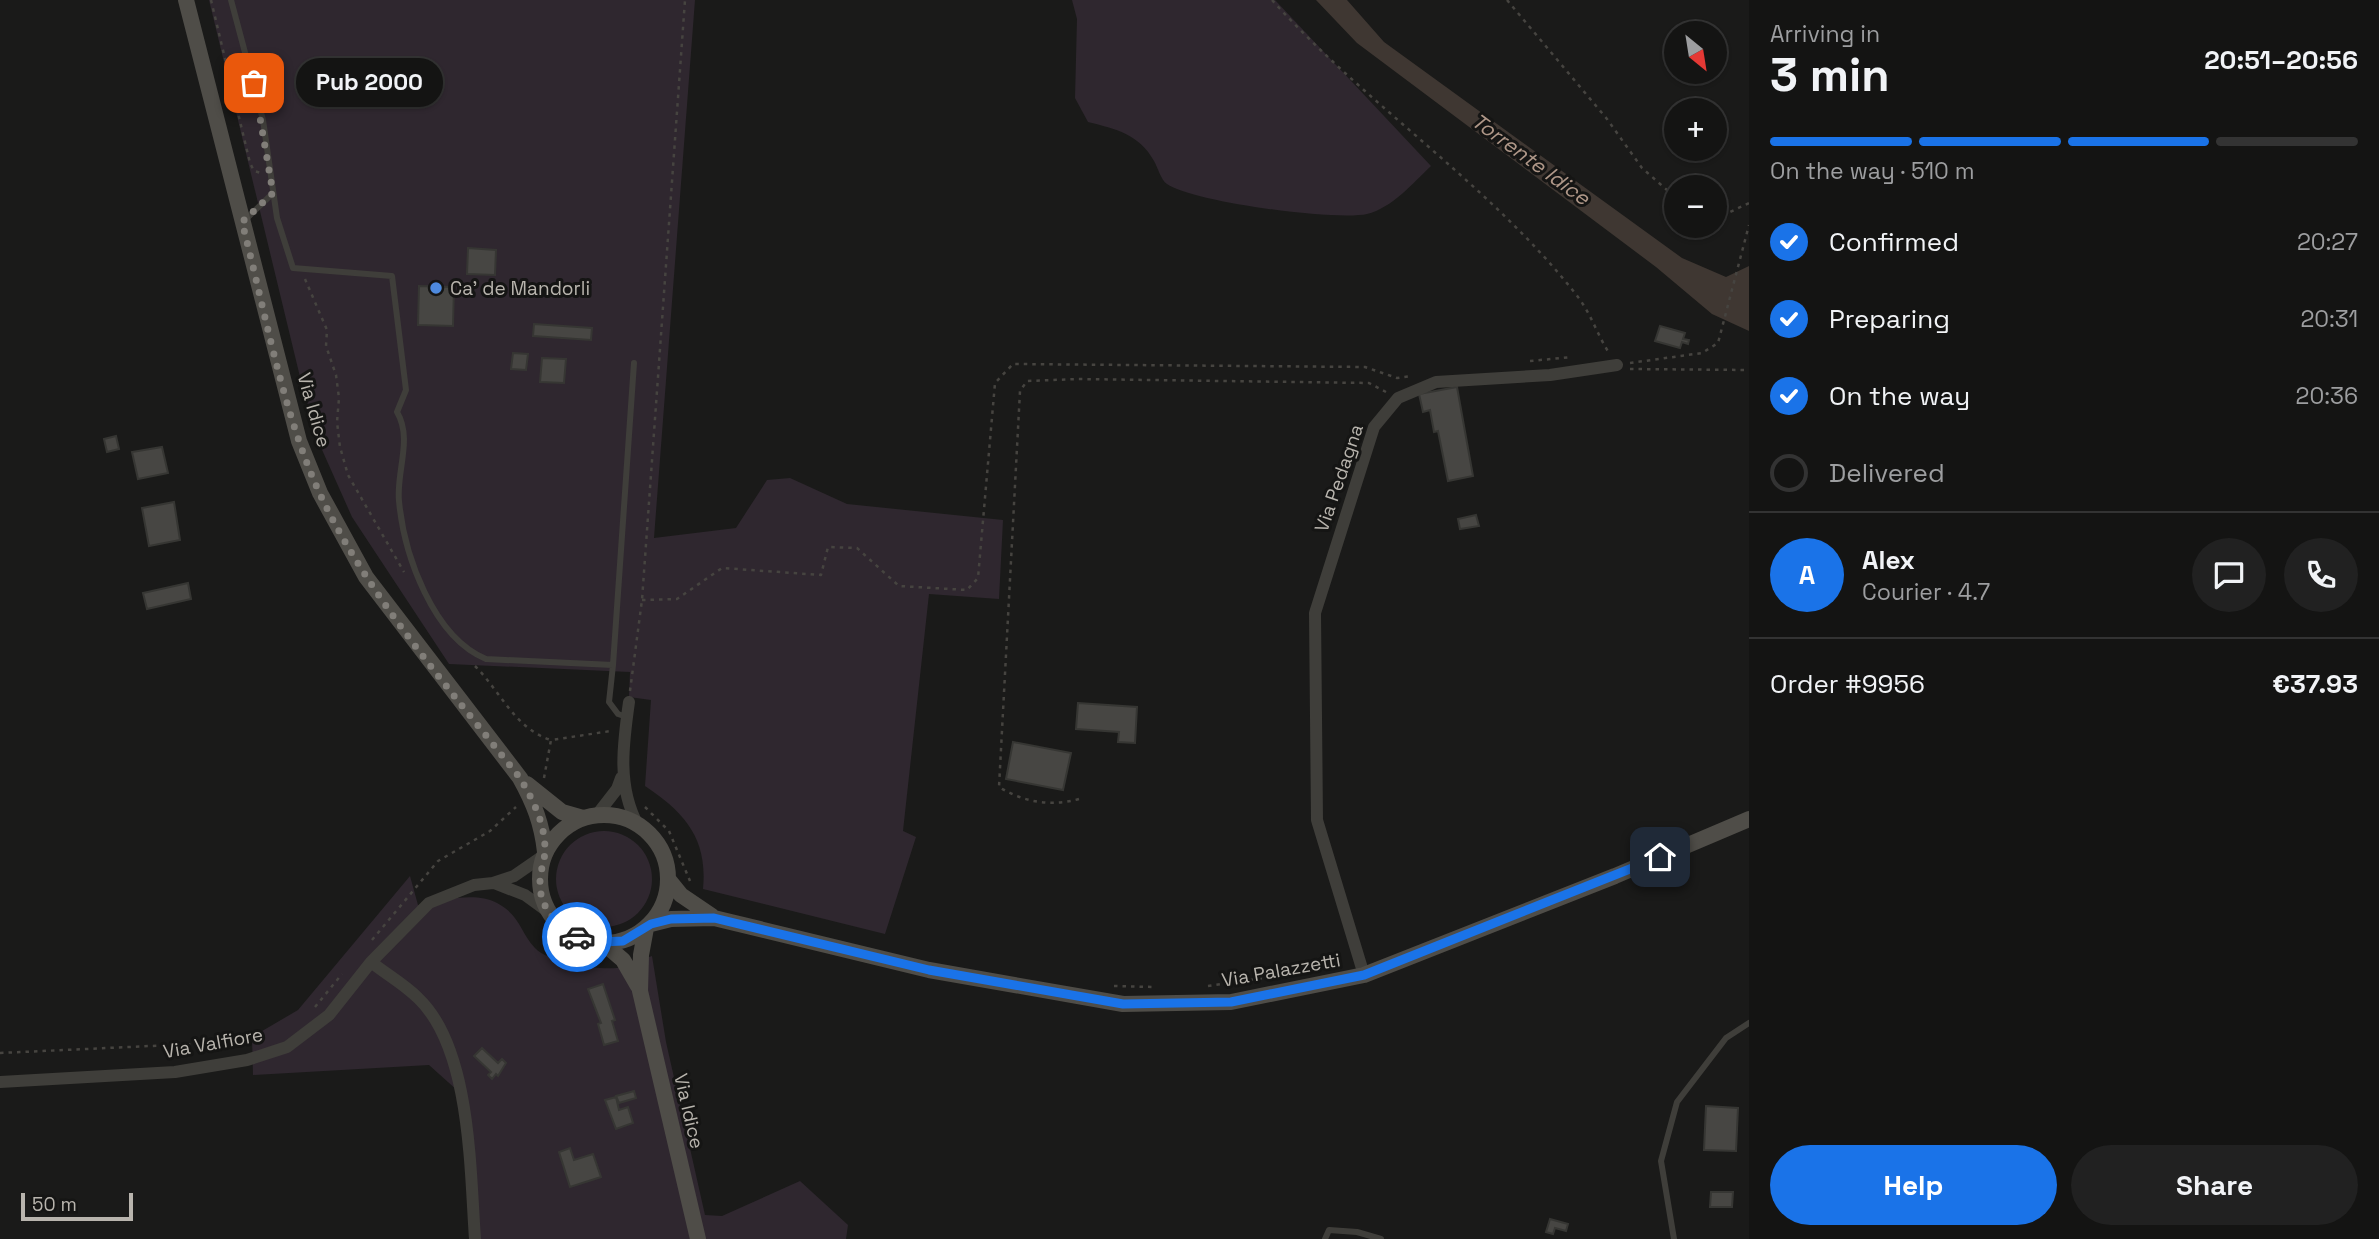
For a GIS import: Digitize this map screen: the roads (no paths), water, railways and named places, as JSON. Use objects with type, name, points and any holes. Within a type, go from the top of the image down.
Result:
[{"type":"main road","name":"Via Idice","points":[[186,0],[299,441],[320,493],[366,577],[520,778],[538,814],[544,854],[539,884],[547,911],[562,929],[583,940],[623,941],[649,926]]},
{"type":"main road","name":"Via Idice","points":[[520,778],[562,812],[590,817],[624,817],[639,825]]},
{"type":"main road","points":[[544,854],[557,835],[590,817]]},
{"type":"main road","name":"Via Palazzetti","points":[[649,926],[671,919],[714,918],[929,970],[1123,1004],[1231,1002],[1364,975],[1615,876],[1749,819]]},
{"type":"main road","points":[[639,825],[655,840],[666,861],[668,879]]},
{"type":"main road","name":"Via Idice","points":[[668,879],[662,907],[649,926],[641,955],[640,991],[698,1239]]},
{"type":"main road","name":"Via Palazzetti","points":[[668,879],[688,901],[714,918]]},
{"type":"main road","name":"Via Idice","points":[[602,942],[623,960],[640,991]]},
{"type":"street","name":"Via Pedagna","points":[[1364,975],[1317,820],[1315,613],[1374,427],[1398,398],[1436,382],[1550,375],[1617,365]]},
{"type":"street","points":[[629,702],[623,771],[629,808],[639,825]]},
{"type":"street","points":[[590,817],[617,789],[623,771]]},
{"type":"street","name":"Via Valfiore","points":[[0,1082],[175,1072],[260,1056],[287,1047],[329,1015],[371,962],[429,903],[474,885],[493,883],[514,876],[544,854]]},
{"type":"street","points":[[493,883],[525,895],[547,911]]},
{"type":"street","points":[[371,962],[419,999],[439,1028],[449,1052],[460,1084],[475,1239]]},
{"type":"lane","points":[[231,0],[262,120],[271,195],[293,268],[392,276],[406,390],[397,412],[405,425],[399,500],[415,574],[442,621],[468,652],[486,659],[613,665]]},
{"type":"lane","points":[[242,222],[271,195]]},
{"type":"lane","points":[[626,723],[609,702],[634,363]]},
{"type":"lane","points":[[1674,1239],[1661,1161],[1677,1102],[1726,1038],[1749,1023]]},
{"type":"lane","points":[[1325,1239],[1329,1230],[1357,1232],[1381,1239]]},
{"type":"water","name":"Torrente Idice","points":[[1316,0],[1347,0],[1384,42],[1682,258],[1726,277],[1749,266],[1749,331],[1712,314],[1656,267],[1357,43]]},
{"type":"place","name":"Pub 2000","points":[[254,83]]},
{"type":"place","name":"Ca' de Mandorli","points":[[436,288]]}]
